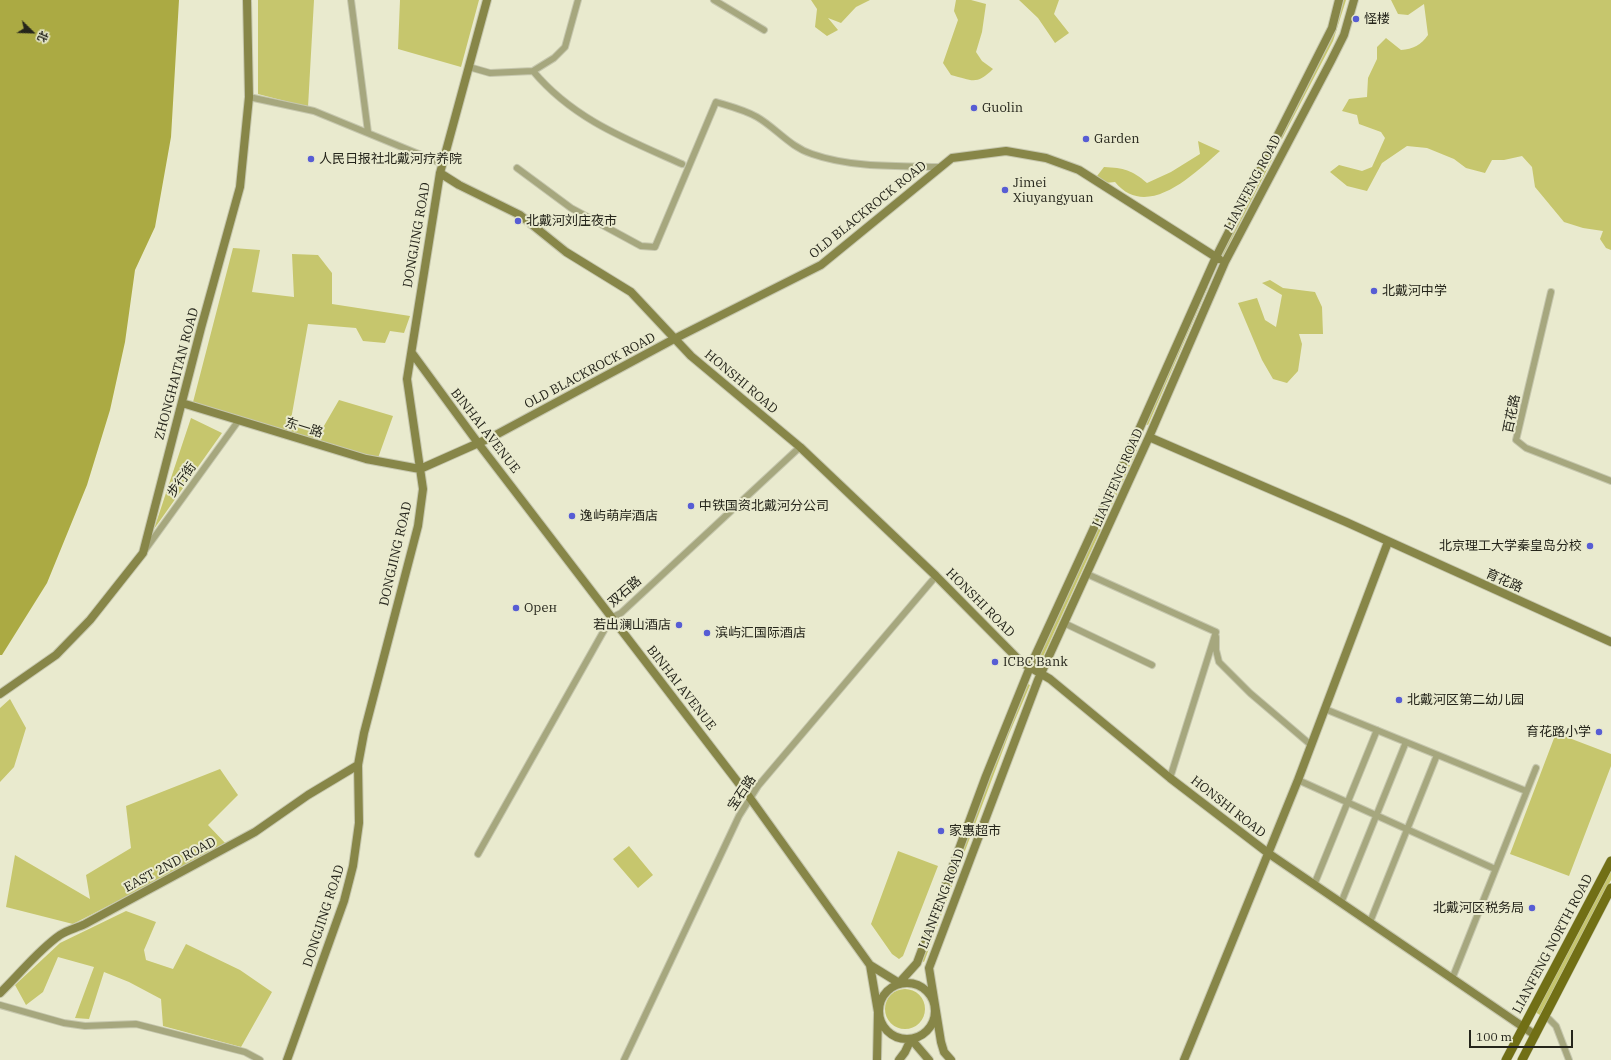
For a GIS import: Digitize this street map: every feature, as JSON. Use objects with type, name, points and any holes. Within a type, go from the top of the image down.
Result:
[{"type":"main road","name":"ZHONGHAITAN ROAD","points":[[0,694],[56,655],[90,620],[143,553],[240,187],[249,97],[247,0]]},
{"type":"main road","name":"DONGJING ROAD","points":[[287,1060],[344,901],[353,866],[359,823],[358,765],[364,733],[418,526],[423,489],[407,379],[440,174],[487,0]]},
{"type":"main road","name":"LIANFENG ROAD","points":[[899,983],[917,962],[983,784],[1030,667],[1216,258],[1332,28],[1339,0]]},
{"type":"main road","name":"LIANFENG ROAD","points":[[935,1004],[929,977],[929,968],[1041,674],[1149,437],[1225,262],[1341,42],[1354,0]]},
{"type":"main road","name":"OLD BLACKROCK ROAD","points":[[420,469],[478,443],[821,265],[952,158],[1006,151],[1046,158],[1080,170],[1216,258],[1225,262]]},
{"type":"main road","name":"HONSHI ROAD","points":[[440,174],[520,215],[566,252],[631,292],[654,314],[674,340],[800,447],[936,576],[1021,662],[1050,678],[1170,778],[1268,853],[1535,1035]]},
{"type":"main road","name":"BINHAI AVENUE","points":[[412,352],[427,376],[750,798],[870,965]]},
{"type":"main road","name":"东一路","points":[[182,403],[366,459],[420,469]]},
{"type":"main road","name":"育花路","points":[[1149,437],[1611,642]]},
{"type":"main road","points":[[1184,1060],[1298,780],[1388,542]]},
{"type":"main road","name":"EAST 2ND ROAD","points":[[0,993],[19,975],[36,954],[61,934],[85,924],[256,832],[308,795],[358,765]]},
{"type":"main road","name":"LIANFENG NORTH ROAD","points":[[1506,1060],[1611,860]]},
{"type":"main road","name":"LIANFENG NORTH ROAD","points":[[1522,1060],[1611,888]]},
{"type":"main road","points":[[870,965],[899,983]]},
{"type":"main road","points":[[870,965],[880,1022],[889,1033],[902,1039],[911,1039],[920,1036],[928,1030],[933,1023],[935,1004]]},
{"type":"main road","points":[[878,1059],[879,1003],[890,987],[899,983],[908,982],[921,986],[931,996],[935,1004],[944,1052],[950,1060]]},
{"type":"main road","points":[[899,1060],[905,1052],[911,1039]]},
{"type":"main road","points":[[911,1039],[929,1060]]},
{"type":"street","points":[[351,0],[368,132]]},
{"type":"street","points":[[469,67],[490,73],[533,71],[554,58],[565,47],[578,0]]},
{"type":"street","points":[[714,0],[764,30]]},
{"type":"street","points":[[533,71],[545,86],[565,103],[602,128],[682,164]]},
{"type":"street","points":[[249,97],[314,111],[443,164]]},
{"type":"street","points":[[517,168],[570,208],[641,246],[655,247],[716,102],[756,116],[791,144],[812,154],[836,160],[869,164],[941,168]]},
{"type":"street","name":"百花路","points":[[1551,292],[1516,440],[1526,448],[1611,481]]},
{"type":"street","name":"步行街","points":[[143,553],[240,420]]},
{"type":"street","points":[[1138,432],[1149,437]]},
{"type":"street","name":"双石路","points":[[478,854],[612,618],[621,613],[800,447]]},
{"type":"street","points":[[1087,574],[1216,632]]},
{"type":"street","name":"宝石路","points":[[624,1060],[739,816],[750,798],[758,786],[936,576]]},
{"type":"street","points":[[1064,622],[1152,665]]},
{"type":"street","points":[[1216,632],[1216,650],[1219,662],[1250,693],[1311,745]]},
{"type":"street","points":[[1170,778],[1216,632]]},
{"type":"street","points":[[1324,709],[1526,791]]},
{"type":"street","points":[[1314,885],[1377,730]]},
{"type":"street","points":[[1341,903],[1406,742]]},
{"type":"street","points":[[1370,922],[1406,829],[1437,755]]},
{"type":"street","points":[[1452,979],[1536,768]]},
{"type":"street","points":[[1298,780],[1495,869]]},
{"type":"street","points":[[0,1005],[64,1023],[85,1026],[136,1024],[245,1052],[260,1060]]},
{"type":"street","points":[[1545,1015],[1556,1026],[1569,1060]]},
{"type":"shaded area","points":[[0,0],[179,0],[171,137],[155,227],[135,270],[125,342],[110,410],[87,485],[47,583],[2,655],[0,655]]},
{"type":"shaded area","points":[[258,0],[314,0],[308,107],[258,94]]},
{"type":"shaded area","points":[[400,0],[479,0],[461,67],[398,49]]},
{"type":"shaded area","points":[[811,0],[870,0],[856,7],[841,23],[828,18],[838,30],[827,36],[815,27],[817,9]]},
{"type":"shaded area","points":[[956,0],[971,0],[986,4],[982,32],[976,52],[982,61],[993,69],[978,80],[969,80],[951,75],[943,63],[958,20],[954,11]]},
{"type":"shaded area","points":[[1019,0],[1059,0],[1054,14],[1069,33],[1055,43],[1038,18]]},
{"type":"shaded area","points":[[1343,0],[1346,0],[1333,41],[1282,139],[1279,137],[1330,40]]},
{"type":"shaded area","points":[[1391,0],[1611,0],[1611,250],[1606,248],[1600,239],[1603,231],[1583,228],[1564,222],[1535,187],[1532,167],[1522,156],[1504,160],[1492,160],[1485,173],[1466,168],[1454,159],[1427,148],[1407,146],[1382,163],[1367,191],[1347,186],[1330,172],[1339,165],[1362,171],[1372,167],[1385,138],[1381,132],[1359,124],[1357,115],[1342,111],[1349,99],[1367,97],[1368,78],[1377,59],[1377,47],[1386,38],[1401,50],[1409,49],[1420,44],[1428,35],[1424,4],[1408,15],[1398,14]]},
{"type":"shaded area","points":[[1198,141],[1220,151],[1197,171],[1170,190],[1155,195],[1141,197],[1128,193],[1115,182],[1105,183],[1097,176],[1104,167],[1117,168],[1132,172],[1147,183],[1171,172],[1200,154]]},
{"type":"shaded area","points":[[1270,156],[1273,158],[1223,256],[1220,254]]},
{"type":"shaded area","points":[[233,248],[260,250],[252,292],[294,297],[292,254],[318,255],[332,273],[332,304],[410,316],[404,333],[390,331],[385,343],[363,341],[356,328],[308,324],[290,425],[321,431],[339,400],[393,416],[378,458],[192,406]]},
{"type":"shaded area","points":[[1270,280],[1283,288],[1315,292],[1322,307],[1323,334],[1299,334],[1302,344],[1298,371],[1287,383],[1273,379],[1262,360],[1238,303],[1257,298],[1265,320],[1276,327],[1282,295],[1262,283]]},
{"type":"shaded area","points":[[1205,286],[1208,287],[1148,425],[1145,424]]},
{"type":"shaded area","points":[[191,418],[222,433],[154,529]]},
{"type":"shaded area","points":[[1134,448],[1137,450],[1041,661],[1038,659]]},
{"type":"shaded area","points":[[1028,684],[1030,685],[1009,734],[960,864],[957,863],[1006,733]]},
{"type":"shaded area","points":[[10,699],[26,728],[14,767],[0,782],[0,708]]},
{"type":"shaded area","points":[[1556,733],[1611,754],[1611,766],[1569,876],[1510,854]]},
{"type":"shaded area","points":[[220,769],[238,795],[208,825],[227,845],[73,924],[6,907],[15,855],[90,899],[86,875],[131,848],[126,806]]},
{"type":"shaded area","points":[[629,846],[653,875],[638,888],[613,859]]},
{"type":"shaded area","points":[[898,851],[938,866],[903,956],[899,959],[892,954],[871,924]]},
{"type":"shaded area","points":[[1611,867],[1611,880],[1540,1015],[1535,1012]]},
{"type":"shaded area","points":[[951,877],[955,878],[924,962],[920,960]]},
{"type":"shaded area","points":[[126,911],[156,922],[144,950],[146,960],[173,969],[186,944],[240,970],[272,992],[241,1047],[163,1026],[161,999],[129,982],[104,972],[89,1019],[75,1018],[94,967],[58,957],[43,992],[26,1005],[15,985],[60,943]]},
{"type":"shaded area","points":[[905,989],[913,991],[919,995],[923,1001],[925,1009],[923,1017],[919,1023],[913,1027],[905,1029],[897,1027],[891,1023],[887,1017],[885,1009],[887,1001],[891,995],[897,991]]},
{"type":"place","name":"怪楼","points":[[1356,19]]},
{"type":"place","name":"Guolin","points":[[974,108]]},
{"type":"place","name":"Garden","points":[[1086,139]]},
{"type":"place","name":"人民日报社北戴河疗养院","points":[[311,159]]},
{"type":"place","name":"Jimei Xiuyangyuan","points":[[1005,190]]},
{"type":"place","name":"北戴河刘庄夜市","points":[[518,221]]},
{"type":"place","name":"北戴河中学","points":[[1374,291]]},
{"type":"place","name":"中铁国资北戴河分公司","points":[[691,506]]},
{"type":"place","name":"逸屿萌岸酒店","points":[[572,516]]},
{"type":"place","name":"北京理工大学秦皇岛分校","points":[[1590,546]]},
{"type":"place","name":"Oрен","points":[[516,608]]},
{"type":"place","name":"若出澜山酒店","points":[[679,625]]},
{"type":"place","name":"滨屿汇国际酒店","points":[[707,633]]},
{"type":"place","name":"ICBC Bank","points":[[995,662]]},
{"type":"place","name":"北戴河区第二幼儿园","points":[[1399,700]]},
{"type":"place","name":"育花路小学","points":[[1599,732]]},
{"type":"place","name":"家惠超市","points":[[941,831]]},
{"type":"place","name":"北戴河区税务局","points":[[1532,908]]}]
